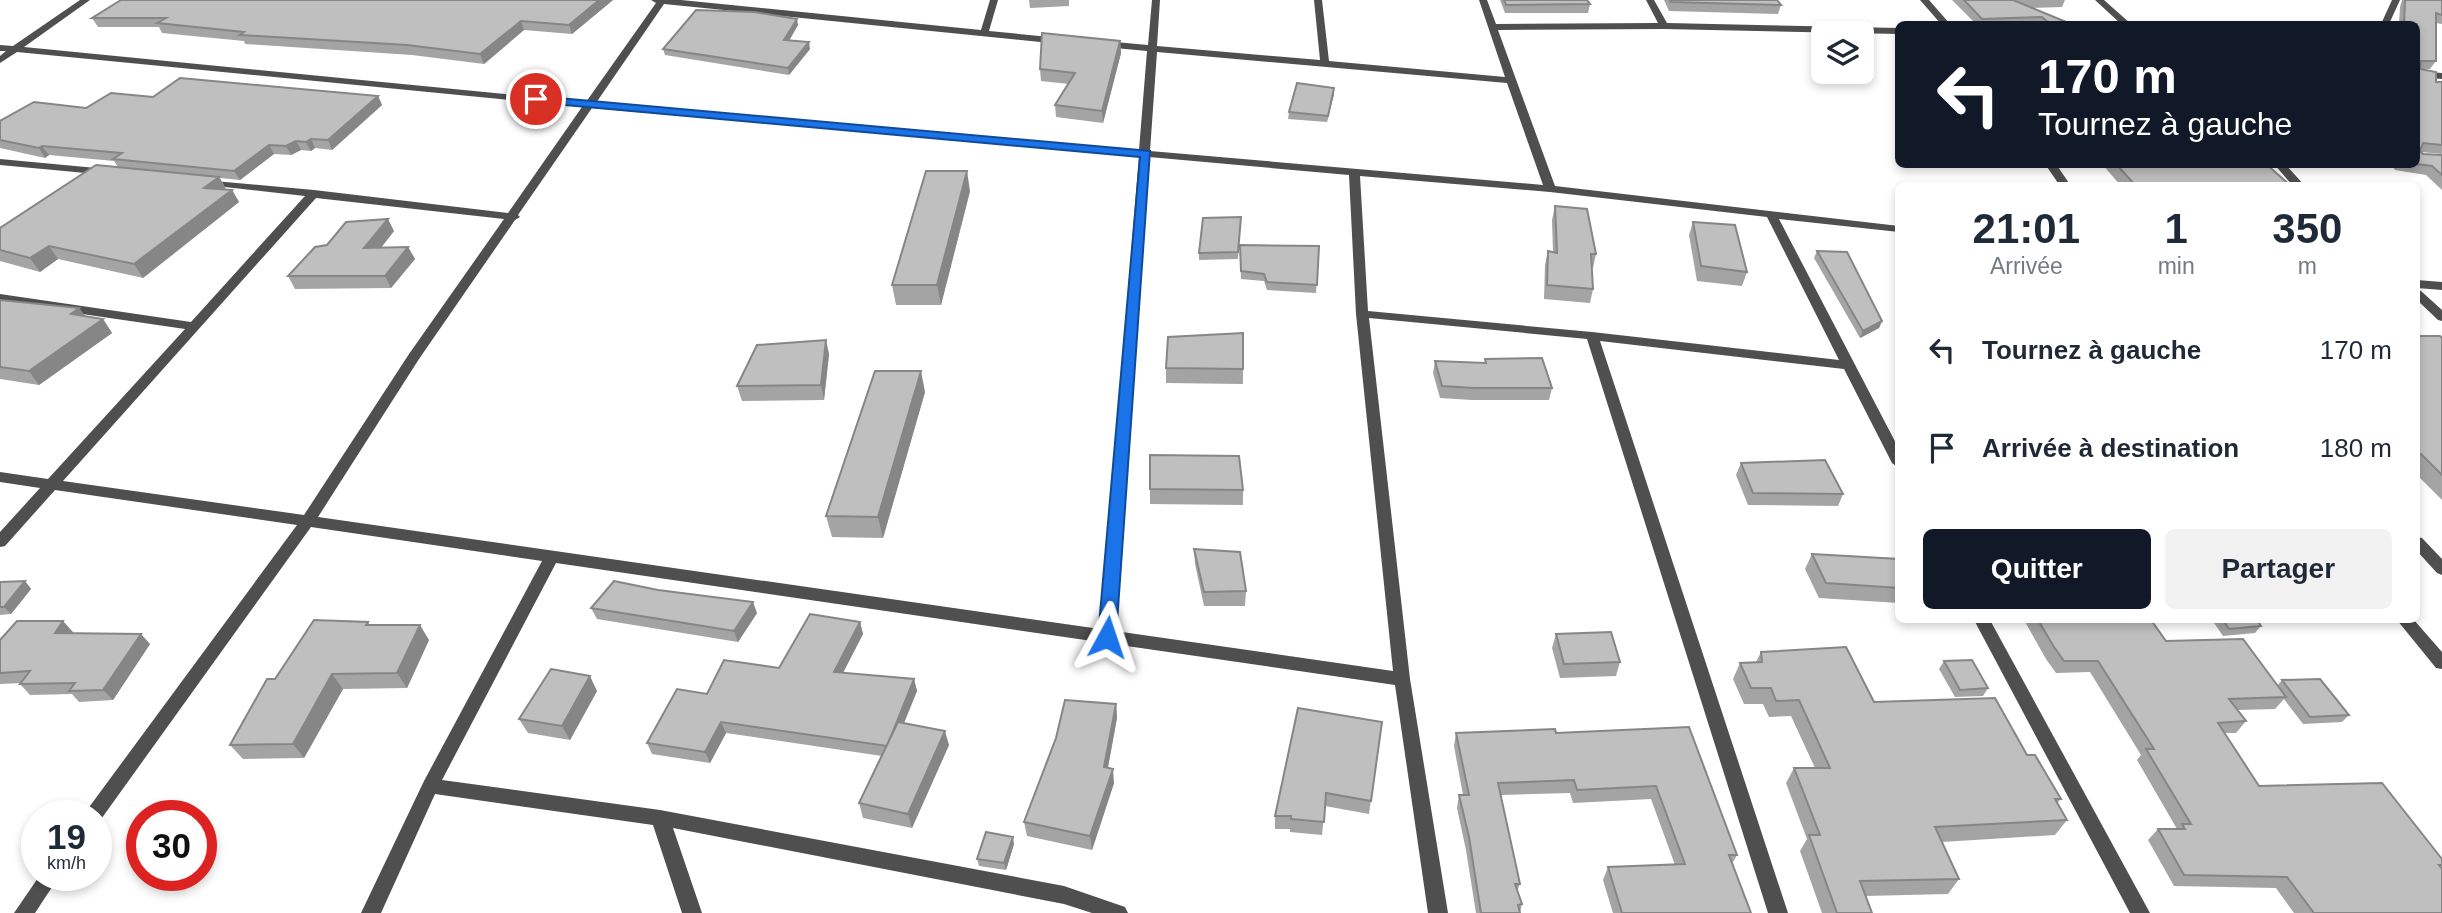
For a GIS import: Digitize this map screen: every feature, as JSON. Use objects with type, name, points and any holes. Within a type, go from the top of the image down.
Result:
[{"type":"street","points":[[0,60],[86,0]]},
{"type":"street","points":[[654,0],[1074,42]]},
{"type":"street","points":[[105,800],[307,522],[414,357],[514,217],[662,0]]},
{"type":"street","points":[[984,34],[994,0]]},
{"type":"street","points":[[1107,637],[1156,0]]},
{"type":"street","points":[[1318,0],[1325,64]]},
{"type":"street","points":[[1483,0],[1550,189]]},
{"type":"street","points":[[1650,0],[1664,26]]},
{"type":"street","points":[[1924,0],[1943,21]]},
{"type":"street","points":[[2099,0],[2123,21]]},
{"type":"street","points":[[2386,21],[2396,0]]},
{"type":"street","points":[[1492,27],[1664,26],[1895,32]]},
{"type":"street","points":[[1088,43],[1510,79]]},
{"type":"street","points":[[0,48],[591,105],[1550,189],[1895,229]]},
{"type":"street","points":[[2420,74],[2442,76]]},
{"type":"street","points":[[0,162],[123,174]]},
{"type":"street","points":[[2283,168],[2296,182]]},
{"type":"street","points":[[1354,171],[1362,314],[1402,679],[1438,913]]},
{"type":"street","points":[[191,181],[514,217]]},
{"type":"street","points":[[0,542],[314,193]]},
{"type":"street","points":[[1770,213],[1895,455]]},
{"type":"street","points":[[2420,284],[2442,286]]},
{"type":"street","points":[[2420,297],[2442,317]]},
{"type":"street","points":[[0,298],[194,326]]},
{"type":"street","points":[[1362,314],[1592,336],[1847,365]]},
{"type":"street","points":[[1592,336],[1778,913]]},
{"type":"street","points":[[0,477],[1402,679]]},
{"type":"street","points":[[2420,545],[2442,569]]},
{"type":"street","points":[[371,913],[430,786],[552,556]]},
{"type":"street","points":[[1984,623],[2140,913]]},
{"type":"street","points":[[2408,623],[2442,663]]},
{"type":"street","points":[[430,786],[660,818],[1063,895],[1118,913]]},
{"type":"street","points":[[660,818],[692,913]]},
{"type":"street","points":[[24,913],[40,891]]},
{"type":"building","points":[[121,0],[599,0],[569,25],[521,21],[480,54],[407,45],[240,35],[244,32],[157,23],[166,18],[92,18]]},
{"type":"building","points":[[1504,0],[1587,0],[1590,4],[1506,5]]},
{"type":"building","points":[[1670,0],[1777,0],[1781,5],[1671,2]]},
{"type":"building","points":[[1964,0],[2013,0],[2064,21],[2047,21],[2042,17],[1982,19]]},
{"type":"building","points":[[2405,0],[2442,0],[2442,15],[2436,13],[2436,61],[2421,61],[2420,69],[2420,21],[2404,21]]},
{"type":"building","points":[[696,10],[754,12],[797,19],[784,40],[809,42],[788,68],[663,49]]},
{"type":"building","points":[[1042,33],[1120,41],[1102,111],[1055,105],[1075,73],[1040,69]]},
{"type":"building","points":[[2420,69],[2436,72],[2436,82],[2442,82],[2442,145],[2423,143],[2420,151]]},
{"type":"building","points":[[180,78],[378,96],[328,140],[296,141],[286,146],[269,145],[234,171],[113,159],[122,153],[42,146],[39,148],[0,140],[0,121],[34,102],[86,108],[111,93],[153,97]]},
{"type":"building","points":[[1297,83],[1334,88],[1328,116],[1289,112]]},
{"type":"building","points":[[2420,151],[2423,154],[2442,155],[2442,175],[2432,166],[2420,164]]},
{"type":"building","points":[[96,165],[219,177],[204,188],[232,190],[134,264],[49,246],[30,258],[0,250],[0,228]]},
{"type":"building","points":[[2120,168],[2271,168],[2286,182],[2132,182]]},
{"type":"building","points":[[926,171],[967,171],[937,285],[892,285]]},
{"type":"building","points":[[1555,206],[1587,209],[1596,254],[1591,254],[1593,289],[1547,285],[1548,251],[1557,253]]},
{"type":"building","points":[[1241,217],[1238,252],[1199,253],[1203,218]]},
{"type":"building","points":[[388,219],[364,248],[408,247],[385,276],[288,276],[315,247],[327,245],[346,222]]},
{"type":"building","points":[[1693,222],[1735,225],[1747,272],[1701,266]]},
{"type":"building","points":[[1240,245],[1319,246],[1317,285],[1267,282],[1264,274],[1241,271]]},
{"type":"building","points":[[1817,251],[1847,252],[1882,321],[1863,331]]},
{"type":"building","points":[[0,300],[79,308],[71,314],[103,319],[29,371],[0,367]]},
{"type":"building","points":[[1243,333],[1243,369],[1166,368],[1168,337]]},
{"type":"building","points":[[2420,336],[2440,336],[2442,475],[2421,454]]},
{"type":"building","points":[[826,340],[821,385],[737,386],[757,345]]},
{"type":"building","points":[[1542,358],[1552,388],[1442,386],[1435,361],[1486,363],[1485,359]]},
{"type":"building","points":[[875,371],[921,371],[878,517],[826,516]]},
{"type":"building","points":[[1150,455],[1239,456],[1243,490],[1150,489]]},
{"type":"building","points":[[1825,460],[1843,494],[1753,493],[1741,463]]},
{"type":"building","points":[[1194,549],[1240,552],[1246,591],[1204,592]]},
{"type":"building","points":[[1812,554],[1895,559],[1895,588],[1826,583]]},
{"type":"building","points":[[25,581],[4,607],[0,607],[0,582]]},
{"type":"building","points":[[614,581],[658,590],[753,602],[734,631],[591,608]]},
{"type":"building","points":[[810,614],[860,622],[834,672],[914,679],[887,746],[721,722],[705,752],[647,743],[677,689],[707,694],[724,660],[779,668]]},
{"type":"building","points":[[314,620],[368,622],[366,625],[420,625],[397,673],[332,674],[293,744],[230,745],[267,679],[275,679]]},
{"type":"building","points":[[17,621],[63,621],[55,633],[141,634],[103,690],[69,691],[75,683],[20,684],[30,671],[0,673],[0,640]]},
{"type":"building","points":[[2040,623],[2153,623],[2166,641],[2243,639],[2286,697],[2229,699],[2246,721],[2218,723],[2259,786],[2382,783],[2442,859],[2442,865],[2439,865],[2442,869],[2442,913],[2314,913],[2287,877],[2184,875],[2158,829],[2185,829],[2182,824],[2191,824],[2146,749],[2154,749],[2098,661],[2064,661]]},
{"type":"building","points":[[2225,623],[2259,623],[2261,626],[2229,629]]},
{"type":"building","points":[[1611,632],[1620,662],[1564,664],[1556,634]]},
{"type":"building","points":[[1846,647],[1874,702],[1995,698],[2027,755],[2035,755],[2061,799],[2055,799],[2067,820],[1935,827],[1959,879],[1860,881],[1872,913],[1837,913],[1809,835],[1820,835],[1794,768],[1830,768],[1799,700],[1776,701],[1771,688],[1751,688],[1740,663],[1762,662],[1761,652]]},
{"type":"building","points":[[1972,660],[1988,688],[1960,690],[1944,661]]},
{"type":"building","points":[[551,669],[590,676],[562,726],[519,719]]},
{"type":"building","points":[[2320,679],[2349,715],[2310,717],[2282,680]]},
{"type":"building","points":[[1065,700],[1116,704],[1104,767],[1113,769],[1090,836],[1024,822],[1056,738]]},
{"type":"building","points":[[1298,708],[1382,722],[1371,801],[1326,793],[1324,822],[1275,816]]},
{"type":"building","points":[[898,722],[945,731],[908,814],[859,803]]},
{"type":"building","points":[[1689,727],[1737,855],[1729,855],[1751,913],[1622,913],[1608,867],[1685,864],[1656,786],[1577,790],[1574,780],[1498,783],[1520,884],[1515,884],[1522,904],[1518,905],[1520,913],[1481,913],[1469,837],[1459,795],[1469,795],[1456,733],[1555,729],[1556,733]]},
{"type":"building","points":[[986,832],[1013,837],[1004,863],[977,859]]},
{"type":"route","points":[[536,99],[1146,153],[1107,637]]}]
